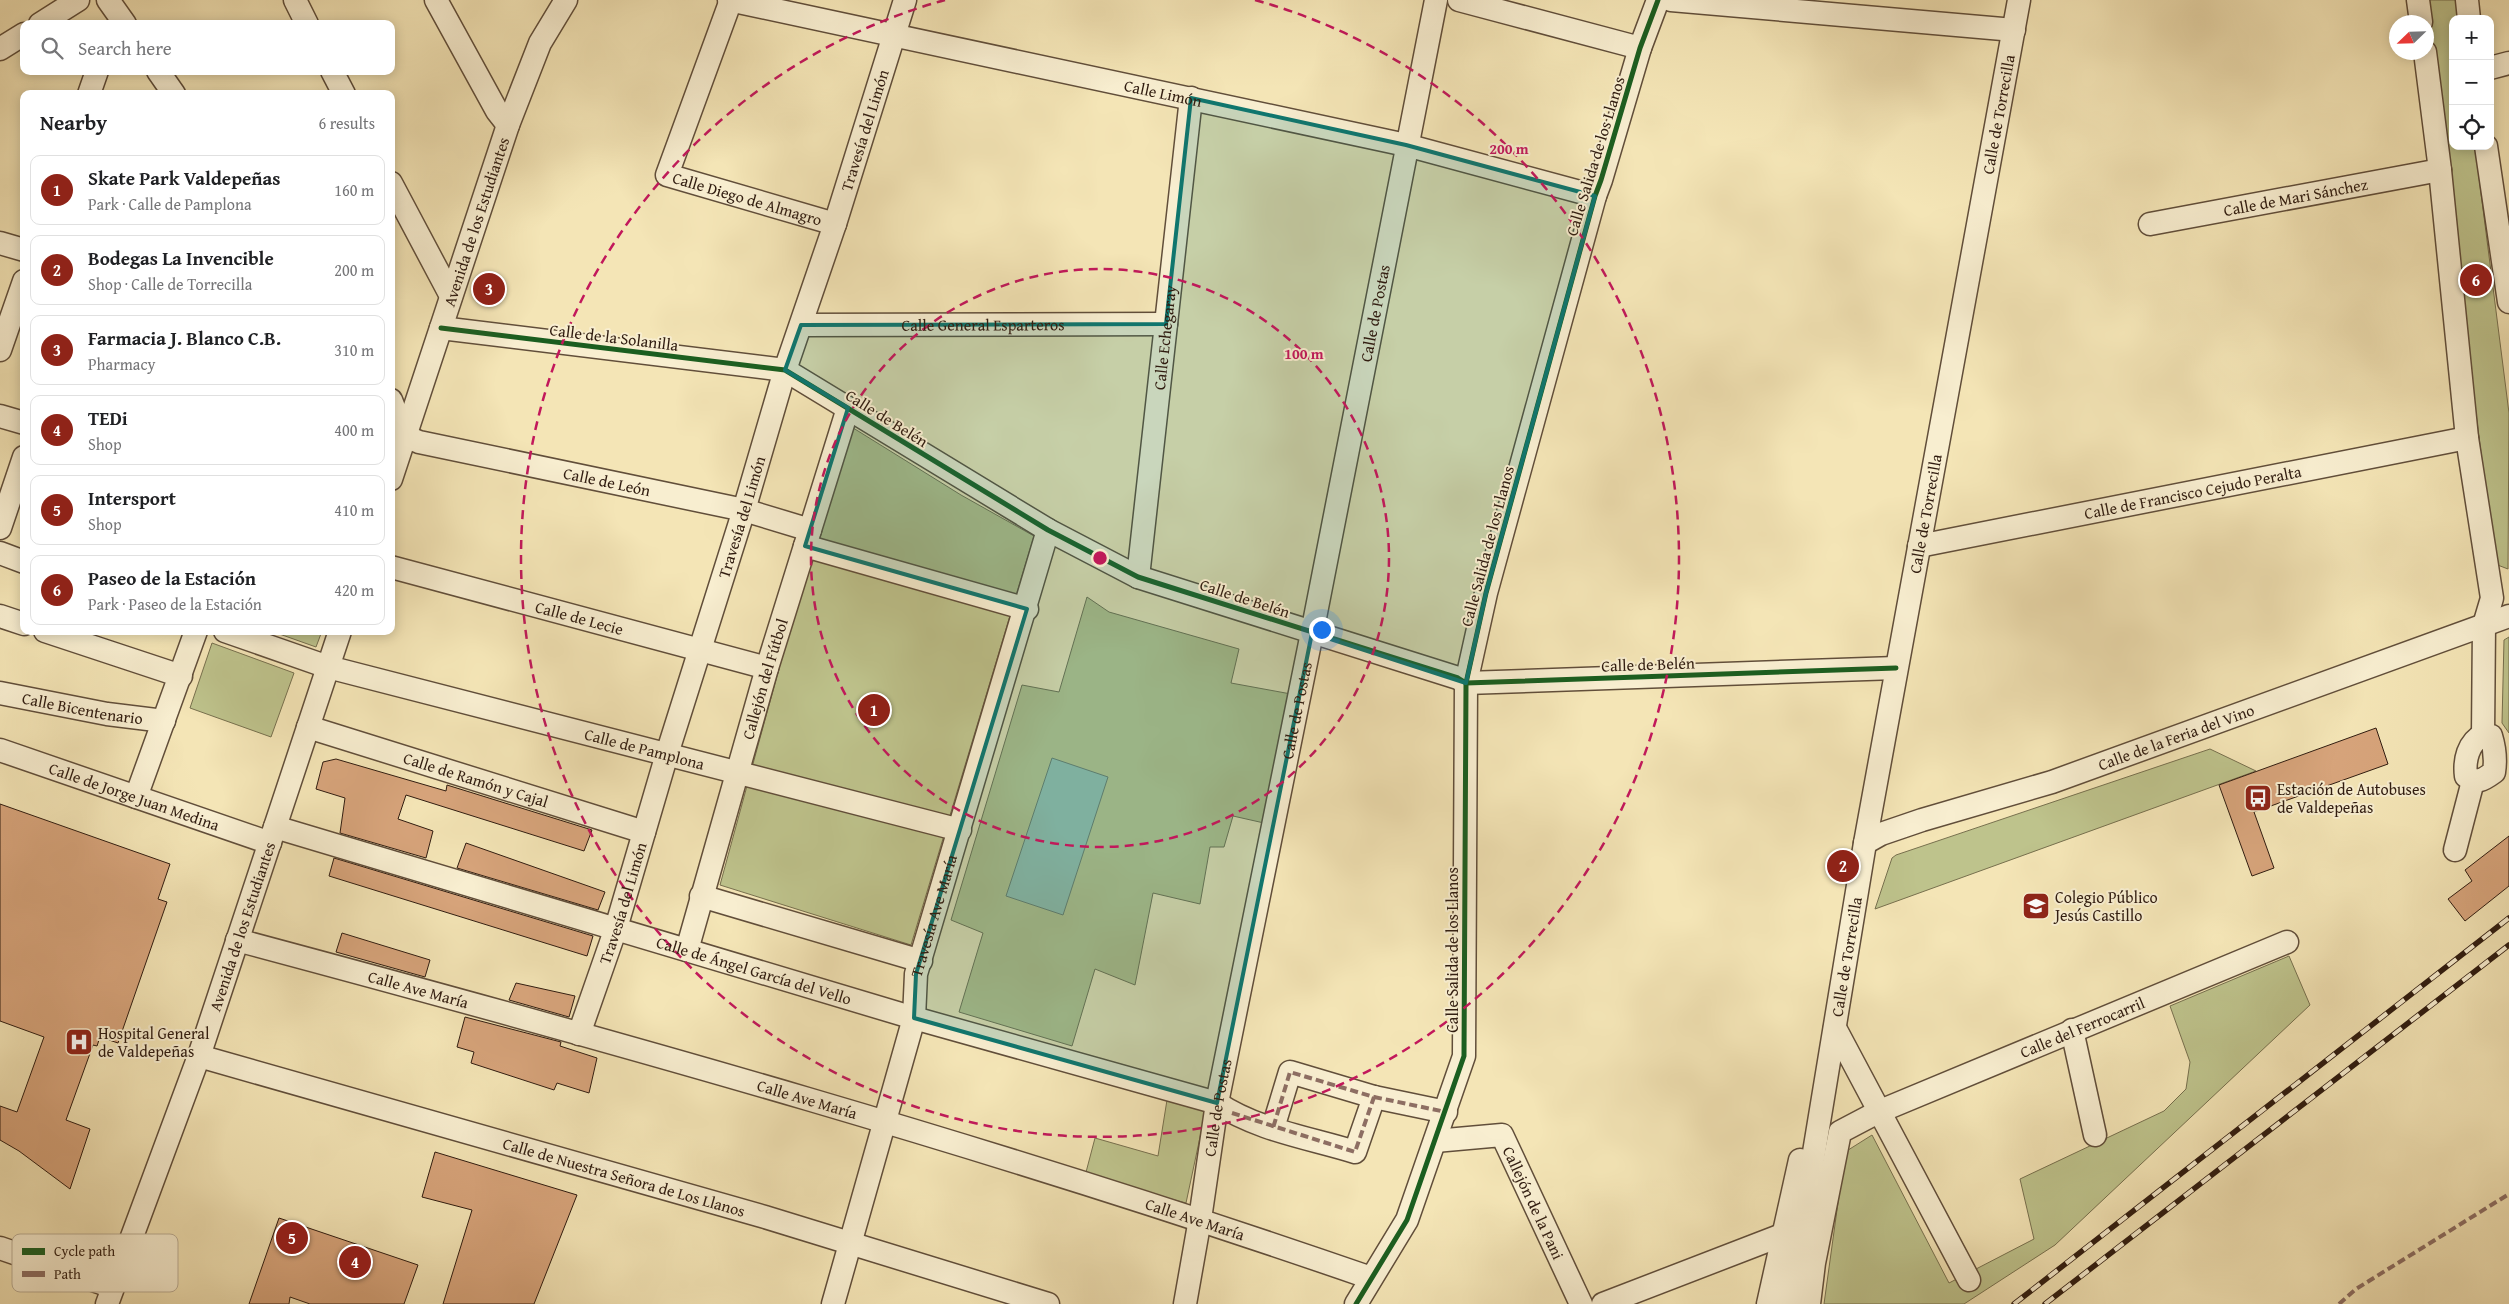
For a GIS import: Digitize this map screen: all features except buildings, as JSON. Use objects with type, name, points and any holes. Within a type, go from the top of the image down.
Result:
[{"type":"street","points":[[46,20],[78,0]]},
{"type":"street","points":[[294,0],[305,20]]},
{"type":"street","points":[[436,0],[497,111],[508,124]]},
{"type":"street","name":"Avenida de los Estudiantes","points":[[395,466],[508,124],[540,43],[566,0]]},
{"type":"street","name":"Calle Limón","points":[[730,0],[1191,98],[1406,146],[1594,196]]},
{"type":"street","name":"Calle Diego de Almagro","points":[[730,0],[667,175],[835,224]]},
{"type":"street","name":"Travesía del Limón","points":[[579,1034],[616,928],[667,754],[744,510],[785,370],[835,224],[905,0]]},
{"type":"street","name":"Calle de Postas","points":[[1185,1304],[1200,1219],[1225,1108],[1312,633],[1436,0]]},
{"type":"street","points":[[1459,0],[1640,48]]},
{"type":"street","name":"Calle Salida de los Llanos","points":[[1356,1304],[1406,1220],[1446,1112],[1464,1056],[1466,683],[1486,593],[1594,196],[1602,180],[1640,48],[1658,0]]},
{"type":"street","points":[[1671,0],[2014,30]]},
{"type":"street","name":"Calle de Torrecilla","points":[[1790,1304],[1865,843],[2019,0]]},
{"type":"street","points":[[2418,0],[2420,15]]},
{"type":"street","points":[[2467,0],[2469,15]]},
{"type":"street","points":[[0,49],[20,36]]},
{"type":"street","points":[[2425,60],[2440,170],[2467,438],[2492,598],[2484,625],[2483,735],[2470,748],[2464,762],[2466,776],[2473,781],[2455,850]]},
{"type":"street","points":[[2494,67],[2509,63]]},
{"type":"street","points":[[90,90],[96,75]]},
{"type":"street","points":[[161,75],[171,90]]},
{"type":"street","points":[[334,75],[342,90]]},
{"type":"street","name":"Calle Echegaray","points":[[1138,577],[1191,98]]},
{"type":"street","points":[[2487,150],[2509,302]]},
{"type":"street","name":"Calle de Mari Sánchez","points":[[2150,224],[2440,170]]},
{"type":"street","points":[[395,191],[451,296]]},
{"type":"street","points":[[0,243],[20,249]]},
{"type":"street","points":[[0,350],[20,292]]},
{"type":"street","name":"Calle General Esparteros","points":[[801,324],[1166,324]]},
{"type":"street","name":"Calle de la Solanilla","points":[[441,328],[785,370]]},
{"type":"street","name":"Calle de Belén","points":[[785,370],[1048,530],[1138,577],[1458,678],[1466,683],[1896,668]]},
{"type":"street","name":"Callejón del Fútbol","points":[[688,950],[699,903],[736,772],[848,408]]},
{"type":"street","points":[[395,410],[405,436]]},
{"type":"street","points":[[0,416],[20,422]]},
{"type":"street","name":"Calle de León","points":[[405,436],[438,446],[744,510],[808,538],[1026,609]]},
{"type":"street","name":"Calle de Francisco Cejudo Peralta","points":[[1919,546],[2467,438]]},
{"type":"street","points":[[0,528],[18,491]]},
{"type":"street","name":"Travesía Ave María","points":[[832,1304],[914,1018],[919,968],[1048,530]]},
{"type":"street","points":[[0,554],[20,561]]},
{"type":"street","name":"Calle de Lecie","points":[[395,569],[767,668]]},
{"type":"street","points":[[2484,625],[2509,604]]},
{"type":"street","points":[[0,616],[20,623]]},
{"type":"street","name":"Calle de la Feria del Vino","points":[[1865,843],[1880,834],[2052,782],[2509,616]]},
{"type":"street","points":[[57,635],[181,676]]},
{"type":"street","points":[[136,797],[195,635]]},
{"type":"street","name":"Calle de Pamplona","points":[[236,635],[328,667],[960,830]]},
{"type":"street","name":"Avenida de los Estudiantes","points":[[133,1234],[199,1056],[339,635]]},
{"type":"street","name":"Calle Bicentenario","points":[[0,693],[107,714],[164,720]]},
{"type":"street","name":"Calle de Ramón y Cajal","points":[[308,727],[644,832]]},
{"type":"street","name":"Calle de Jorge Juan Medina","points":[[0,750],[136,797],[272,835]]},
{"type":"street","name":"Calle de Ángel García del Vello","points":[[272,835],[616,928],[914,1018],[1225,1108],[1273,1128],[1355,1152],[1374,1097]]},
{"type":"street","points":[[699,903],[919,968]]},
{"type":"street","name":"Calle Ave María","points":[[237,940],[579,1034],[884,1123],[1200,1219],[1371,1278]]},
{"type":"street","name":"Calle del Ferrocarril","points":[[1809,1304],[1814,1263],[1840,1132],[1878,1112],[2287,942]]},
{"type":"street","points":[[1768,1304],[1782,1235],[1841,983]]},
{"type":"street","name":"Calle de Torrecilla","points":[[1835,1028],[1969,1280]]},
{"type":"street","points":[[2072,1030],[2095,1135]]},
{"type":"street","name":"Calle de Nuestra Señora de Los Llanos","points":[[199,1056],[850,1243],[1048,1304]]},
{"type":"street","points":[[1273,1128],[1290,1072],[1374,1097],[1446,1112]]},
{"type":"street","name":"Callejón de la Pani","points":[[1435,1141],[1502,1135],[1581,1304]]},
{"type":"street","points":[[1603,1304],[1782,1235]]},
{"type":"street","points":[[0,1248],[12,1253]]},
{"type":"highlighted area","points":[[1191,98],[1406,145],[1595,196],[1486,593],[1466,683],[1312,633],[1217,1103],[914,1018],[916,974],[1027,609],[805,546],[848,408],[785,370],[801,325],[1166,324]]},
{"type":"green space","points":[[2424,0],[2456,0],[2458,15],[2449,15],[2449,150],[2476,150],[2509,413],[2508,569],[2495,564],[2432,60],[2434,60],[2434,15],[2426,15]]},
{"type":"green space","points":[[850,426],[961,495],[1034,536],[911,945],[720,885],[832,474]]},
{"type":"green space","points":[[1087,597],[1109,612],[1239,649],[1231,683],[1291,694],[1264,823],[1233,816],[1224,847],[1210,847],[1200,904],[1153,893],[1135,985],[1095,969],[1072,1046],[959,1012],[983,933],[951,920],[1022,685],[1059,692]]},
{"type":"green space","points":[[282,635],[320,635],[316,647]]},
{"type":"green space","points":[[2509,637],[2509,733],[2502,723],[2504,640]]},
{"type":"green space","points":[[212,643],[294,673],[271,737],[190,708]]},
{"type":"green space","points":[[2210,749],[2256,771],[1875,909],[1892,858],[1896,855]]},
{"type":"green space","points":[[2289,956],[2310,1005],[2055,1245],[1964,1304],[1824,1304],[1845,1152],[1872,1135],[1949,1283],[2034,1239],[2020,1179],[2164,1111],[2186,1089],[2190,1062],[2170,1006]]},
{"type":"green space","points":[[1167,1100],[1206,1109],[1186,1203],[1085,1176],[1095,1138],[1158,1156]]},
{"type":"shaded area","points":[[1052,758],[1108,777],[1063,915],[1006,896]]},
{"type":"railway","points":[[2014,1304],[2509,918]]},
{"type":"railway","points":[[2045,1304],[2509,945]]},
{"type":"marked path","points":[[1232,1113],[1355,1152],[1374,1097],[1290,1072],[1273,1128]]},
{"type":"marked path","points":[[1374,1097],[1446,1112]]},
{"type":"marked path","points":[[2339,1304],[2356,1289],[2509,1194]]},
{"type":"cycle path","points":[[1356,1304],[1407,1220],[1464,1056],[1466,683],[1486,593],[1595,196],[1640,48],[1658,0]]},
{"type":"cycle path","points":[[441,328],[785,370],[1048,530],[1138,577],[1458,678],[1466,683],[1896,668]]},
{"type":"place","name":"Paseo de la Estación","points":[[2476,280]]},
{"type":"place","name":"Farmacia J. Blanco C.B.","points":[[489,289]]},
{"type":"place","name":"Skate Park Valdepeñas","points":[[874,710]]},
{"type":"place","name":"Estación de Autobuses de Valdepeñas","points":[[2258,798]]},
{"type":"place","name":"Bodegas La Invencible","points":[[1843,866]]},
{"type":"place","name":"Colegio Público Jesús Castillo","points":[[2036,906]]},
{"type":"place","name":"Hospital General de Valdepeñas","points":[[79,1042]]},
{"type":"place","name":"Intersport","points":[[292,1238]]},
{"type":"place","name":"TEDi","points":[[355,1262]]}]
